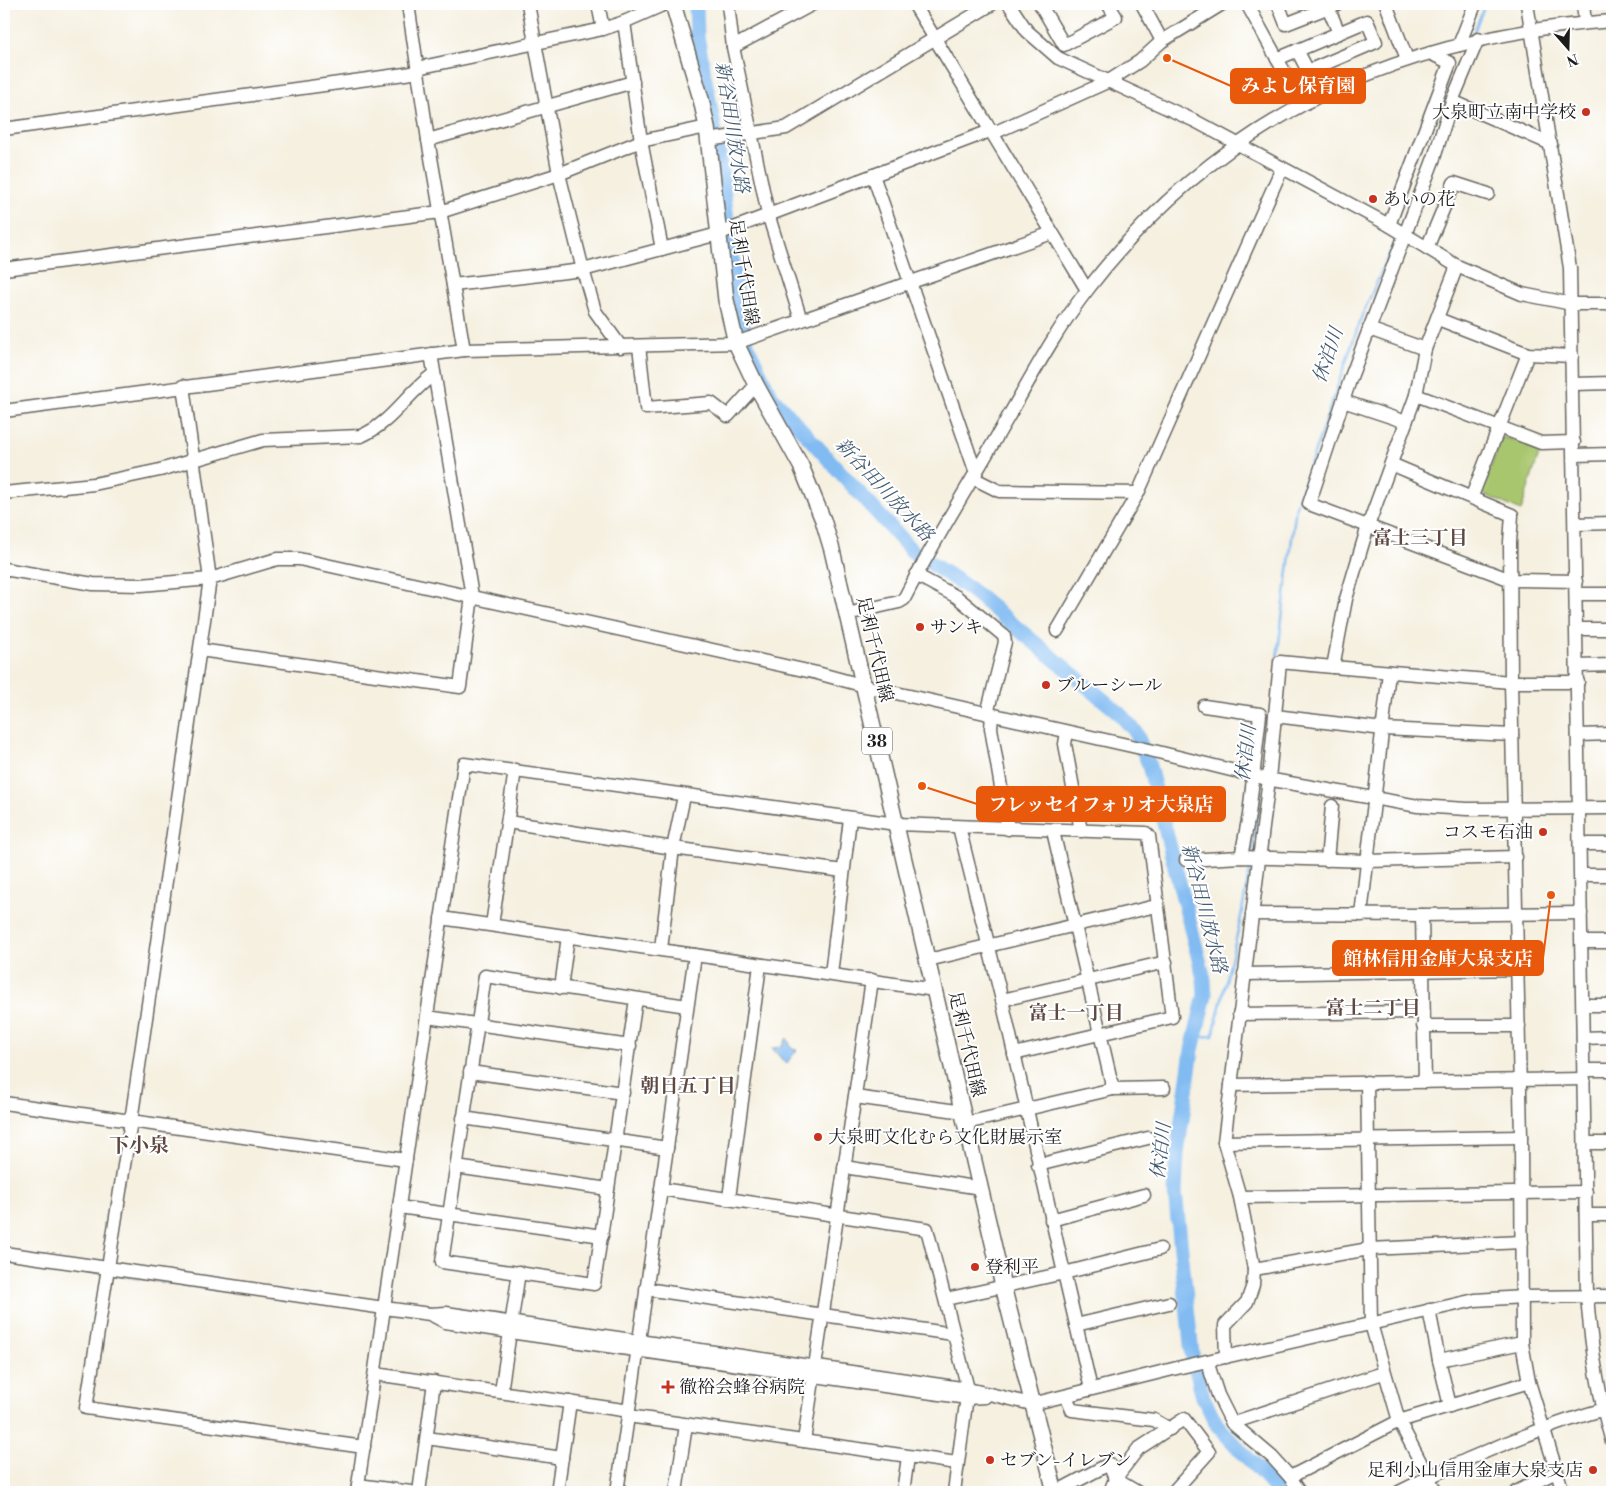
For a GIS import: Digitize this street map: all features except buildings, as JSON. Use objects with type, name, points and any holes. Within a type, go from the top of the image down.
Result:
[{"type":"main road","name":"足利千代田線","points":[[673,4],[701,99],[709,136],[721,233],[726,300],[736,343],[801,466],[823,520],[865,686],[1003,1286],[1055,1492]]},
{"type":"street","points":[[408,4],[428,140],[464,350]]},
{"type":"street","points":[[528,4],[559,174],[583,270],[595,311],[621,347]]},
{"type":"street","points":[[598,4],[603,29]]},
{"type":"street","points":[[4,129],[412,73],[418,70],[603,29],[665,4]]},
{"type":"street","points":[[728,4],[733,47],[768,214],[801,320]]},
{"type":"street","points":[[733,47],[813,4]]},
{"type":"street","points":[[914,4],[1087,290]]},
{"type":"street","points":[[4,269],[440,212],[559,174],[641,141],[709,136],[727,138],[786,128],[992,4]]},
{"type":"street","points":[[1009,4],[1027,31],[1041,46],[1058,58],[1238,142],[1457,266],[1522,294],[1572,304],[1612,304]]},
{"type":"street","points":[[1040,4],[1064,45],[1116,17],[1108,4]]},
{"type":"street","points":[[1142,4],[1162,41]]},
{"type":"street","points":[[453,285],[583,270],[721,233],[990,131],[998,131],[1107,82],[1140,61],[1162,41],[1222,4]]},
{"type":"street","points":[[1247,4],[1302,104]]},
{"type":"street","points":[[1278,4],[1286,24],[1333,6],[1339,33]]},
{"type":"street","points":[[1386,4],[1407,59]]},
{"type":"street","points":[[1527,4],[1570,268],[1587,1296],[1591,1350],[1607,1409],[1612,1442]]},
{"type":"street","points":[[1583,4],[1585,23]]},
{"type":"street","points":[[1396,230],[1434,158],[1469,42],[1474,7]]},
{"type":"street","points":[[1277,59],[1297,50],[1367,21],[1376,42],[1308,71],[1297,50]]},
{"type":"street","points":[[847,614],[899,602],[904,599],[974,476],[1067,319],[1087,290],[1135,232],[1164,203],[1238,142],[1302,104],[1350,81],[1407,59],[1469,42],[1532,29],[1612,21]]},
{"type":"street","points":[[624,22],[641,141],[662,249]]},
{"type":"street","points":[[1430,53],[1450,63],[1396,230],[1369,329],[1309,504],[1511,580],[1576,581]]},
{"type":"street","points":[[428,140],[633,82]]},
{"type":"street","points":[[1452,101],[1551,144]]},
{"type":"street","points":[[1057,631],[1138,493],[1282,168]]},
{"type":"street","points":[[873,175],[911,282],[974,476],[999,491],[1138,493]]},
{"type":"street","points":[[1427,248],[1454,183],[1488,194]]},
{"type":"street","points":[[4,411],[464,350],[736,343],[1052,233]]},
{"type":"street","points":[[1333,667],[1346,599],[1368,526],[1416,396],[1425,349],[1438,320],[1457,266]]},
{"type":"street","points":[[1438,320],[1528,354],[1572,356]]},
{"type":"street","points":[[1369,329],[1425,349]]},
{"type":"street","points":[[639,346],[646,408],[711,403],[728,416],[756,384]]},
{"type":"street","points":[[200,650],[460,687],[472,596],[431,354]]},
{"type":"street","points":[[1472,496],[1528,354]]},
{"type":"street","points":[[4,493],[94,484],[193,460],[263,440],[361,436],[376,430],[386,422],[421,384],[434,374]]},
{"type":"street","points":[[1573,384],[1612,383]]},
{"type":"street","points":[[184,386],[210,579],[131,1121],[86,1408],[364,1447]]},
{"type":"street","points":[[1416,396],[1540,443],[1612,454]]},
{"type":"street","points":[[1343,401],[1406,422]]},
{"type":"street","points":[[1391,464],[1472,496],[1512,515],[1510,542],[1511,682],[1522,1193],[1522,1343],[1529,1382],[1563,1492]]},
{"type":"street","points":[[1575,524],[1612,523]]},
{"type":"street","points":[[4,569],[93,584],[141,585],[210,579],[277,559],[299,558],[817,673],[989,715],[1133,746],[1262,777],[1418,806],[1515,809],[1612,808]]},
{"type":"street","points":[[919,570],[957,597],[1004,636],[1005,642],[989,715],[1008,829]]},
{"type":"street","points":[[1576,594],[1612,594]]},
{"type":"street","points":[[1577,629],[1612,629]]},
{"type":"street","points":[[1241,857],[1249,816],[1262,777],[1275,716],[1280,662],[1511,682],[1578,682]]},
{"type":"street","points":[[1577,666],[1612,665]]},
{"type":"street","points":[[1361,915],[1376,798],[1389,672]]},
{"type":"street","points":[[1204,706],[1260,714],[1262,777],[1257,858],[1224,1142],[1240,1197],[1254,1269],[1253,1285],[1247,1302],[1225,1326],[1226,1357]]},
{"type":"street","points":[[1275,716],[1383,729],[1512,735]]},
{"type":"street","points":[[1067,732],[1065,744],[1080,832]]},
{"type":"street","points":[[1578,735],[1612,734]]},
{"type":"street","points":[[411,1492],[358,1489],[464,764],[896,824],[1146,833],[1149,836],[1172,1017],[1014,1054]]},
{"type":"street","points":[[492,925],[515,770]]},
{"type":"street","points":[[661,949],[673,848],[684,796]]},
{"type":"street","points":[[1327,860],[1332,806]]},
{"type":"street","points":[[831,974],[850,819]]},
{"type":"street","points":[[508,822],[673,848],[843,871]]},
{"type":"street","points":[[959,827],[1002,1000],[1025,1109],[1092,1389]]},
{"type":"street","points":[[1053,830],[1113,1089]]},
{"type":"street","points":[[1580,844],[1612,844]]},
{"type":"street","points":[[1186,860],[1241,857],[1368,861],[1516,858]]},
{"type":"street","points":[[1581,876],[1612,875]]},
{"type":"street","points":[[928,960],[1156,906]]},
{"type":"street","points":[[1252,914],[1422,915],[1581,913]]},
{"type":"street","points":[[1422,915],[1422,1012],[1425,1082]]},
{"type":"street","points":[[442,918],[935,990]]},
{"type":"street","points":[[561,988],[568,936]]},
{"type":"street","points":[[1582,942],[1612,942]]},
{"type":"street","points":[[617,1492],[625,1413],[638,1346],[696,955]]},
{"type":"street","points":[[1002,1000],[1166,962]]},
{"type":"street","points":[[729,1198],[760,965]]},
{"type":"street","points":[[1244,974],[1518,969]]},
{"type":"street","points":[[636,999],[594,1284],[442,1262],[485,976],[687,1006]]},
{"type":"street","points":[[804,1441],[872,980]]},
{"type":"street","points":[[1583,1005],[1612,1004]]},
{"type":"street","points":[[1239,1014],[1422,1012]]},
{"type":"street","points":[[427,1017],[630,1046]]},
{"type":"street","points":[[1423,1026],[1519,1026]]},
{"type":"street","points":[[1583,1038],[1612,1037]]},
{"type":"street","points":[[1231,1085],[1520,1080],[1584,1075],[1612,1070]]},
{"type":"street","points":[[470,1072],[622,1093]]},
{"type":"street","points":[[1367,1082],[1371,1324],[1399,1421],[1436,1492]]},
{"type":"street","points":[[855,1097],[965,1117],[1025,1109],[1113,1089],[1164,1088]]},
{"type":"street","points":[[4,1103],[406,1160]]},
{"type":"street","points":[[463,1118],[667,1148]]},
{"type":"street","points":[[1224,1142],[1521,1137]]},
{"type":"street","points":[[1038,1165],[1148,1138]]},
{"type":"street","points":[[1585,1143],[1612,1143]]},
{"type":"street","points":[[456,1167],[608,1189]]},
{"type":"street","points":[[844,1167],[981,1188]]},
{"type":"street","points":[[661,1189],[927,1229],[946,1299],[968,1394],[954,1492]]},
{"type":"street","points":[[1240,1197],[1586,1192]]},
{"type":"street","points":[[1051,1220],[1144,1196]]},
{"type":"street","points":[[399,1207],[602,1236]]},
{"type":"street","points":[[1586,1215],[1612,1215]]},
{"type":"street","points":[[1254,1269],[1369,1249],[1522,1242]]},
{"type":"street","points":[[946,1299],[1064,1273],[1160,1249]]},
{"type":"street","points":[[4,1253],[384,1308],[430,1314],[446,1313],[511,1327],[990,1396],[1032,1404],[1182,1367],[1475,1300],[1522,1297],[1612,1296]]},
{"type":"street","points":[[501,1392],[519,1272]]},
{"type":"street","points":[[646,1289],[953,1334]]},
{"type":"street","points":[[1076,1325],[1169,1303]]},
{"type":"street","points":[[1429,1310],[1450,1406]]},
{"type":"street","points":[[1439,1360],[1522,1343]]},
{"type":"street","points":[[1205,1362],[1232,1423],[1272,1457],[1290,1477],[1300,1492]]},
{"type":"street","points":[[1232,1423],[1384,1373]]},
{"type":"street","points":[[382,1375],[570,1402],[686,1425],[958,1463]]},
{"type":"street","points":[[420,1492],[434,1382]]},
{"type":"street","points":[[1290,1477],[1399,1421],[1529,1382]]},
{"type":"street","points":[[1066,1396],[1072,1410],[1154,1420],[1170,1429]]},
{"type":"street","points":[[556,1492],[570,1402]]},
{"type":"street","points":[[1399,1492],[1428,1477],[1542,1429],[1607,1409]]},
{"type":"street","points":[[1110,1492],[1115,1479],[1138,1449],[1184,1420],[1209,1452],[1173,1492]]},
{"type":"street","points":[[676,1492],[686,1425]]},
{"type":"street","points":[[426,1438],[562,1458]]},
{"type":"street","points":[[903,1492],[908,1457]]},
{"type":"street","points":[[1055,1492],[1109,1464],[1115,1479],[1137,1492]]},
{"type":"street","points":[[1516,1492],[1556,1472]]},
{"type":"green space","points":[[1502,437],[1541,448],[1521,511],[1481,493]]},
{"type":"water","points":[[787,1038],[792,1049],[797,1050],[786,1064],[772,1048],[781,1047]]},
{"type":"water","points":[[4,1259],[245,1294],[4,1260]]},
{"type":"waterway","name":"新谷田川放水路","points":[[696,4],[697,36],[718,149],[738,304],[748,348],[771,396],[912,551],[970,589],[1118,712],[1135,731],[1148,762],[1204,979],[1205,995],[1192,1050],[1177,1154],[1175,1192],[1192,1354],[1203,1397],[1217,1425],[1279,1492]]},
{"type":"waterway","name":"休泊川","points":[[1472,37],[1485,4]]},
{"type":"waterway","name":"休泊川","points":[[1401,227],[1430,150]]},
{"type":"waterway","name":"休泊川","points":[[1277,659],[1296,506],[1361,318],[1398,234]]},
{"type":"waterway","name":"休泊川","points":[[1263,773],[1265,756]]},
{"type":"waterway","name":"休泊川","points":[[1252,852],[1262,781]]},
{"type":"waterway","name":"休泊川","points":[[1195,1037],[1213,1036],[1240,922],[1251,862]]},
{"type":"place","name":"みよし保育園","points":[[1167,58]]},
{"type":"place","name":"大泉町立南中学校","points":[[1586,112]]},
{"type":"place","name":"あいの花","points":[[1373,199]]},
{"type":"place","name":"サンキ","points":[[920,627]]},
{"type":"place","name":"ブルーシール","points":[[1046,685]]},
{"type":"place","name":"フレッセイフォリオ大泉店","points":[[922,786]]},
{"type":"place","name":"コスモ石油","points":[[1543,832]]},
{"type":"place","name":"館林信用金庫大泉支店","points":[[1551,895]]},
{"type":"place","name":"大泉町文化むら文化財展示室","points":[[818,1137]]},
{"type":"place","name":"登利平","points":[[975,1267]]},
{"type":"place","name":"徹裕会蜂谷病院","points":[[668,1387]]},
{"type":"place","name":"セブン-イレブン","points":[[990,1460]]},
{"type":"place","name":"足利小山信用金庫大泉支店","points":[[1593,1470]]},
{"type":"district","name":"富士三丁目","points":[[1420,537]]},
{"type":"district","name":"富士二丁目","points":[[1373,1007]]},
{"type":"district","name":"富士一丁目","points":[[1076,1012]]},
{"type":"district","name":"朝日五丁目","points":[[688,1085]]},
{"type":"district","name":"下小泉","points":[[139,1145]]}]
